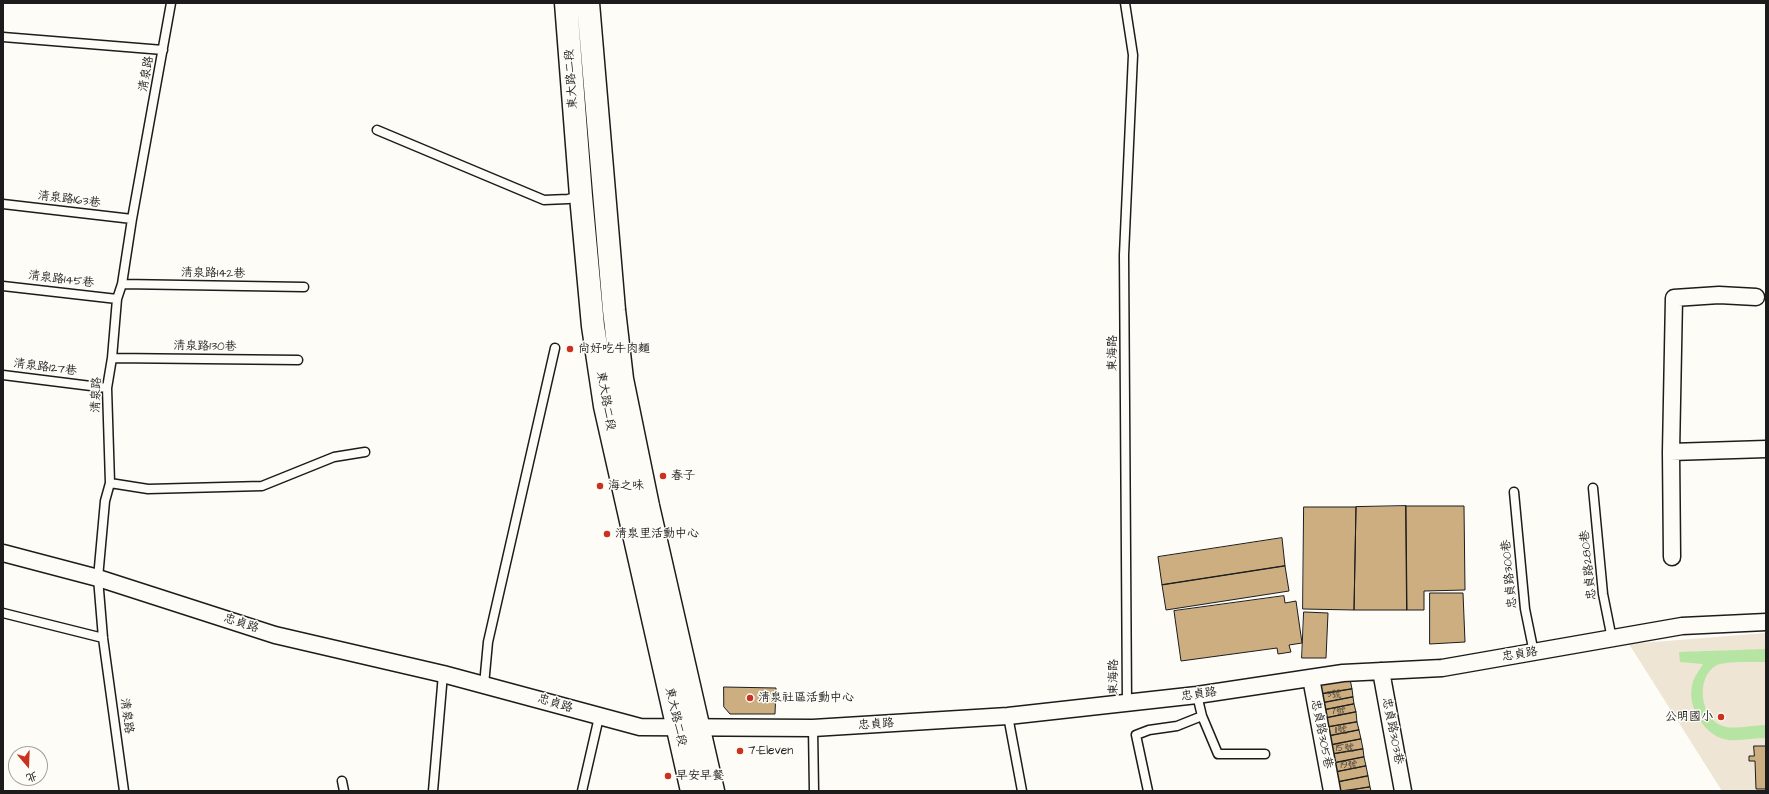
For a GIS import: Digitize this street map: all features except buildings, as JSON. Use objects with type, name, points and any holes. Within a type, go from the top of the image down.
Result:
[{"type":"street","name":"東大路二段","points":[[566,3],[580,190],[593,326],[605,406],[688,726],[713,791]]},
{"type":"street","name":"東大路二段","points":[[588,3],[614,310],[622,379],[648,506],[688,726],[692,791]]},
{"type":"street","points":[[580,190],[603,180]]},
{"type":"street","points":[[1672,557],[1671,452],[1674,298],[1719,295],[1756,296]]},
{"type":"street","points":[[1671,452],[1766,450]]},
{"type":"street","name":"忠貞路","points":[[3,553],[98,578],[275,635],[534,697],[599,717],[640,727],[688,726],[813,728],[1008,716],[1197,696],[1343,673],[1442,668],[1682,626],[1766,622]]},
{"type":"street","name":"忠貞路303巷","points":[[1381,671],[1403,791]]},
{"type":"street","name":"忠貞路305巷","points":[[1311,678],[1332,791]]},
{"type":"lane","name":"清泉路","points":[[124,791],[103,638],[98,578],[105,501],[110,483],[107,388],[112,358],[117,299],[122,284],[171,3]]},
{"type":"lane","name":"東海路","points":[[1125,3],[1133,55],[1124,255],[1127,704]]},
{"type":"lane","points":[[3,38],[163,50]]},
{"type":"lane","points":[[377,130],[544,200],[568,199],[580,190]]},
{"type":"lane","name":"清泉路163巷","points":[[3,204],[132,220]]},
{"type":"lane","name":"清泉路142巷","points":[[122,284],[304,287]]},
{"type":"lane","name":"清泉路145巷","points":[[3,286],[117,299]]},
{"type":"lane","points":[[484,685],[488,642],[555,348]]},
{"type":"lane","name":"清泉路130巷","points":[[112,358],[298,360]]},
{"type":"lane","name":"清泉路127巷","points":[[3,375],[107,388]]},
{"type":"lane","points":[[110,483],[148,489],[262,486],[334,457],[365,452]]},
{"type":"lane","name":"忠貞路280巷","points":[[1593,488],[1603,594],[1612,639]]},
{"type":"lane","name":"忠貞路300巷","points":[[1514,492],[1525,609],[1534,652]]},
{"type":"lane","points":[[3,613],[103,638]]},
{"type":"lane","points":[[433,791],[442,674]]},
{"type":"lane","points":[[1197,696],[1202,716],[1218,754],[1265,754]]},
{"type":"lane","points":[[1008,716],[1022,791]]},
{"type":"lane","points":[[1148,791],[1136,735],[1149,730],[1177,726],[1202,716]]},
{"type":"lane","points":[[582,791],[599,717]]},
{"type":"lane","points":[[813,728],[814,791]]},
{"type":"lane","points":[[342,781],[344,791]]},
{"type":"shaded area","name":"公明國小","points":[[1766,633],[1766,791],[1722,791],[1629,644]]},
{"type":"green space","points":[[1766,649],[1766,662],[1733,662],[1717,665],[1710,671],[1705,679],[1703,699],[1710,717],[1717,723],[1726,727],[1766,725],[1766,738],[1729,740],[1713,734],[1700,720],[1692,703],[1691,695],[1693,683],[1703,664],[1680,662],[1679,652]]},
{"type":"place","name":"尚好吃牛肉麵","points":[[570,349]]},
{"type":"place","name":"春子","points":[[663,476]]},
{"type":"place","name":"海之味","points":[[600,486]]},
{"type":"place","name":"清泉里活動中心","points":[[607,534]]},
{"type":"place","name":"清泉社區活動中心","points":[[750,698]]},
{"type":"place","name":"公明國小","points":[[1721,717]]},
{"type":"place","name":"7-Eleven","points":[[740,751]]},
{"type":"place","name":"早安早餐","points":[[668,776]]}]
